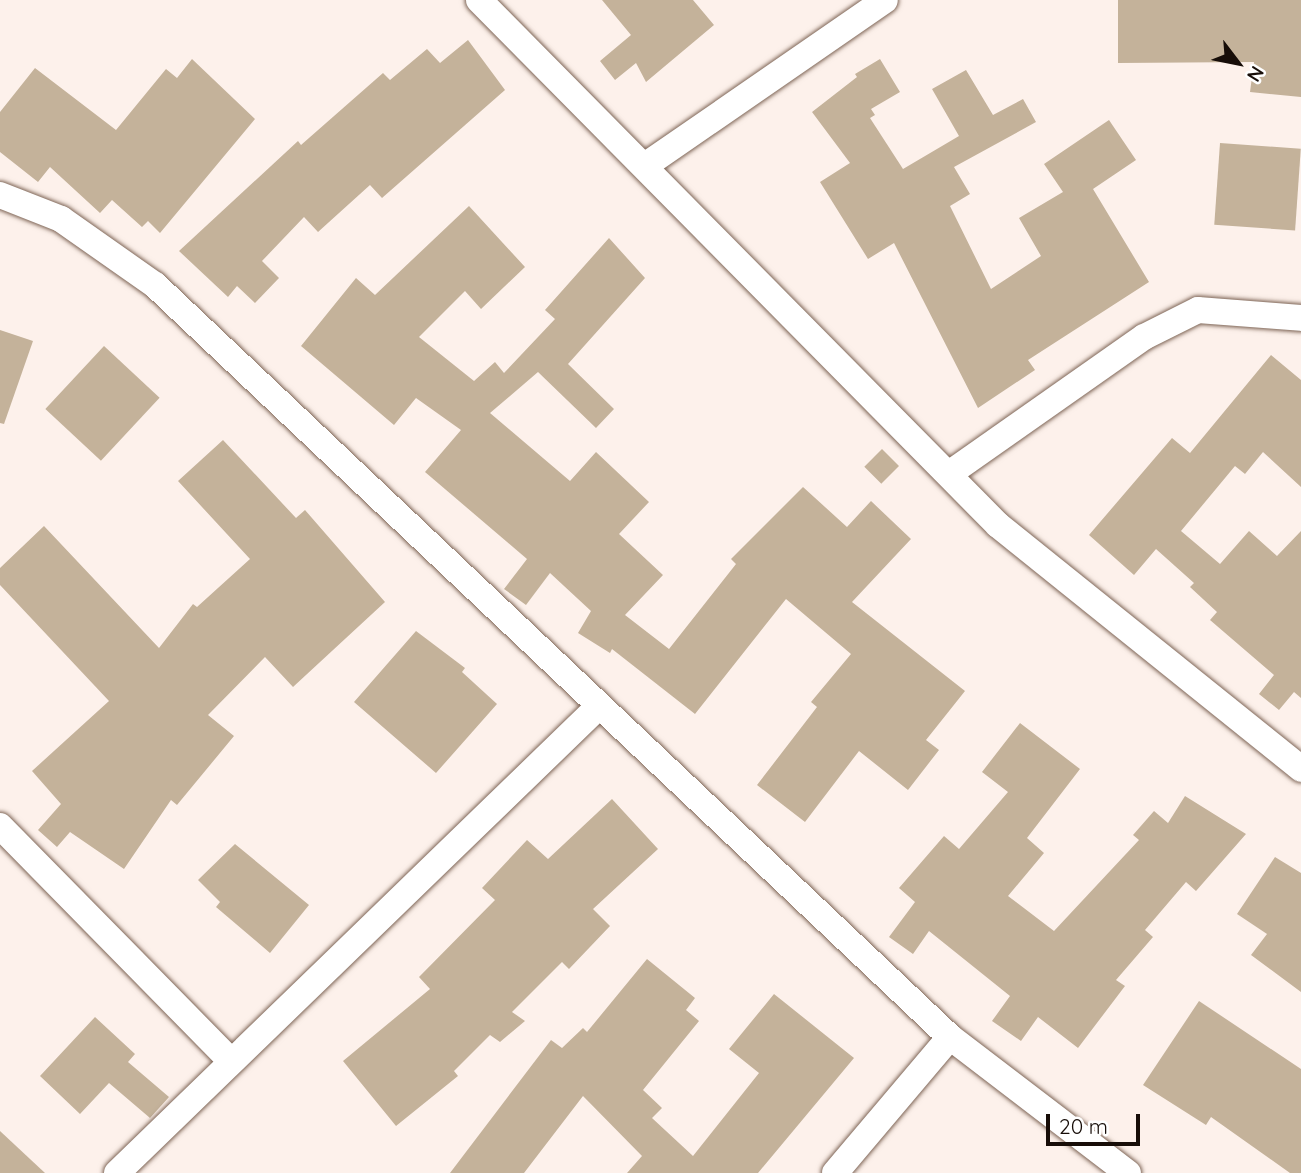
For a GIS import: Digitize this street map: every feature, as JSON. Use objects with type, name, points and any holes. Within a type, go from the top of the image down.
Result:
[{"type":"street","points":[[479,0],[646,165],[998,525],[1301,769]]},
{"type":"street","points":[[646,165],[885,0]]},
{"type":"street","points":[[0,195],[61,219],[155,285],[950,1037],[1128,1173]]},
{"type":"street","points":[[949,474],[1144,337],[1198,310],[1301,318]]},
{"type":"street","points":[[117,1173],[599,706]]},
{"type":"street","points":[[0,826],[231,1061]]},
{"type":"street","points":[[835,1173],[950,1037]]},
{"type":"building","points":[[602,0],[693,0],[714,25],[646,82],[636,63],[615,80],[600,61],[631,35]]},
{"type":"building","points":[[1118,0],[1301,0],[1301,97],[1250,92],[1254,62],[1118,63]]},
{"type":"building","points":[[468,40],[505,90],[382,198],[370,185],[318,232],[304,217],[262,261],[279,278],[255,303],[237,286],[228,297],[179,251],[298,141],[301,145],[383,73],[390,80],[427,49],[440,63]]},
{"type":"building","points":[[192,59],[255,119],[160,233],[148,221],[142,227],[112,200],[100,213],[50,167],[38,182],[0,152],[0,112],[35,68],[116,130],[166,69],[177,78]]},
{"type":"building","points":[[880,59],[900,92],[871,109],[875,115],[870,118],[903,169],[959,136],[932,89],[966,70],[993,115],[1023,99],[1036,122],[954,167],[970,194],[950,206],[991,289],[1041,256],[1019,218],[1063,192],[1044,164],[1109,120],[1136,160],[1093,189],[1149,282],[1028,360],[1035,370],[978,408],[894,243],[868,259],[820,182],[850,163],[812,112],[857,77],[855,74]]},
{"type":"building","points":[[1220,143],[1301,149],[1295,230],[1214,225]]},
{"type":"building","points":[[469,206],[525,267],[481,309],[465,291],[419,337],[474,381],[495,362],[504,373],[555,319],[545,310],[609,238],[645,278],[568,364],[614,409],[596,428],[538,372],[490,413],[570,481],[596,452],[649,502],[619,534],[663,575],[625,615],[669,649],[736,564],[731,559],[803,487],[847,527],[871,501],[911,539],[852,602],[965,691],[926,740],[939,750],[908,790],[859,751],[805,822],[757,785],[817,707],[811,702],[851,654],[786,599],[695,714],[612,649],[610,653],[578,633],[591,611],[550,573],[526,605],[504,589],[527,559],[425,472],[461,430],[416,398],[394,425],[301,346],[356,278],[375,295]]},
{"type":"building","points":[[0,330],[33,341],[4,424],[0,423]]},
{"type":"building","points":[[104,346],[160,398],[101,461],[45,409]]},
{"type":"building","points":[[1271,355],[1301,380],[1301,487],[1263,452],[1245,474],[1235,466],[1181,531],[1220,564],[1249,531],[1277,556],[1301,531],[1301,698],[1294,692],[1279,710],[1259,694],[1274,675],[1210,620],[1217,612],[1190,587],[1194,583],[1156,549],[1134,575],[1089,535],[1172,438],[1190,453]]},
{"type":"building","points":[[223,440],[296,518],[305,510],[385,602],[293,687],[265,657],[208,715],[234,736],[177,805],[171,800],[124,869],[70,832],[57,847],[38,830],[61,804],[32,771],[109,701],[0,585],[0,568],[44,526],[159,648],[193,604],[197,607],[250,559],[178,481]]},
{"type":"building","points":[[882,449],[899,466],[881,484],[864,467]]},
{"type":"building","points":[[416,631],[465,668],[462,672],[497,704],[436,773],[354,702]]},
{"type":"building","points":[[1020,723],[1080,769],[1027,838],[1044,853],[1008,896],[1054,931],[1139,840],[1133,835],[1154,811],[1168,823],[1185,796],[1246,834],[1196,891],[1186,882],[1145,930],[1153,937],[1116,980],[1125,986],[1078,1048],[1038,1017],[1021,1041],[992,1021],[1010,996],[929,931],[913,954],[889,937],[915,902],[899,888],[944,836],[959,849],[1008,792],[982,772]]},
{"type":"building","points":[[612,799],[658,849],[593,909],[610,926],[569,969],[562,962],[512,1012],[525,1021],[500,1042],[490,1035],[454,1071],[458,1076],[396,1126],[343,1061],[430,989],[419,977],[495,900],[482,888],[527,840],[548,859]]},
{"type":"building","points":[[235,844],[309,905],[270,953],[216,907],[220,902],[198,880]]},
{"type":"building","points":[[1275,857],[1301,873],[1301,992],[1251,955],[1267,934],[1237,914]]},
{"type":"building","points":[[647,959],[695,998],[686,1010],[699,1021],[643,1090],[662,1108],[652,1118],[693,1156],[759,1073],[729,1049],[774,994],[854,1058],[758,1173],[627,1173],[642,1156],[583,1096],[524,1173],[450,1173],[551,1040],[562,1048],[583,1028],[587,1032]]},
{"type":"building","points":[[1199,1001],[1301,1069],[1301,1173],[1290,1173],[1211,1117],[1206,1125],[1143,1085]]},
{"type":"building","points":[[95,1017],[135,1054],[128,1062],[169,1097],[150,1118],[109,1083],[80,1114],[40,1076]]},
{"type":"building","points":[[0,1131],[45,1173],[0,1173]]}]
